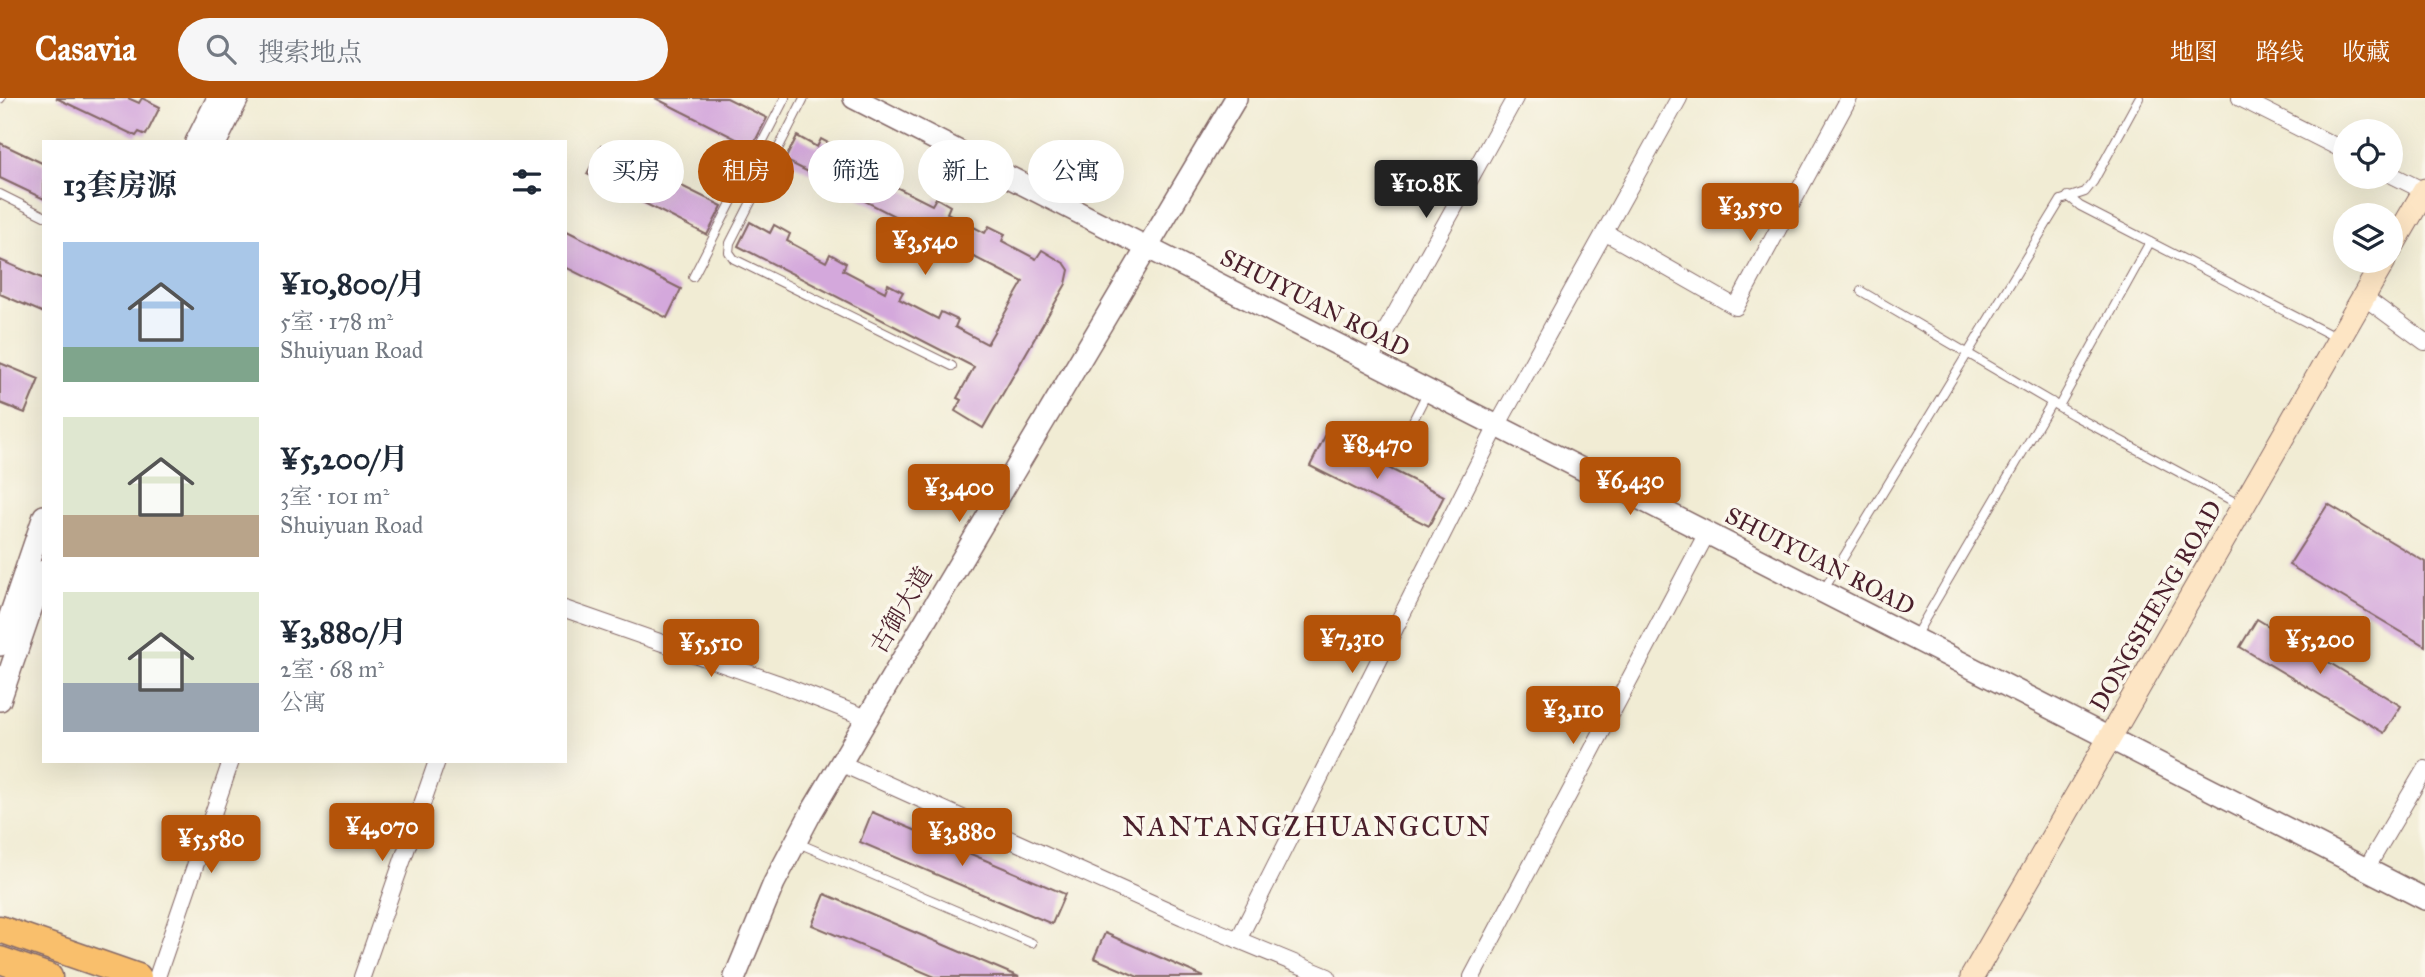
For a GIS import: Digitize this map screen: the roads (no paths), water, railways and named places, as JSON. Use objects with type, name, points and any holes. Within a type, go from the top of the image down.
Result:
[{"type":"main road","points":[[2403,228],[2425,190]]},
{"type":"main road","name":"DONGSHENG ROAD","points":[[1972,977],[2377,273]]},
{"type":"main road","points":[[0,929],[138,977]]},
{"type":"main road","points":[[0,960],[49,977]]},
{"type":"street","points":[[197,140],[218,98]]},
{"type":"street","points":[[217,140],[238,98]]},
{"type":"street","name":"SHUIYUAN ROAD","points":[[855,98],[2425,899]]},
{"type":"street","name":"古御大道","points":[[735,977],[774,883],[840,763],[1236,98]]},
{"type":"street","points":[[1369,360],[1516,98]]},
{"type":"street","points":[[1238,940],[1497,426],[1679,98]]},
{"type":"street","points":[[1606,233],[1736,307],[1849,98]]},
{"type":"street","points":[[2240,98],[2333,145]]},
{"type":"street","points":[[2403,180],[2425,190]]},
{"type":"street","points":[[2364,297],[2425,342]]},
{"type":"street","points":[[0,645],[42,522]]},
{"type":"street","points":[[1472,977],[1707,533]]},
{"type":"street","points":[[0,700],[42,577]]},
{"type":"street","points":[[567,610],[777,683],[867,718]]},
{"type":"street","points":[[157,977],[230,763]]},
{"type":"street","points":[[362,977],[436,763]]},
{"type":"street","points":[[840,763],[1238,940],[1328,977]]},
{"type":"street","points":[[2366,869],[2425,769]]},
{"type":"lane","points":[[693,277],[785,98]]},
{"type":"lane","points":[[804,98],[730,243],[729,252],[734,259],[952,366]]},
{"type":"lane","points":[[1822,591],[2061,200],[2085,192],[2093,182],[2139,98]]},
{"type":"lane","points":[[0,194],[42,215]]},
{"type":"lane","points":[[2067,196],[2080,206],[2340,339]]},
{"type":"lane","points":[[1914,638],[2056,404],[2150,242]]},
{"type":"lane","points":[[1861,291],[2056,404],[2243,506]]},
{"type":"lane","points":[[1398,450],[1428,391]]},
{"type":"lane","points":[[795,842],[1032,943]]},
{"type":"district","name":"NANTANGZHUANGCUN","points":[[1307,826]]}]
